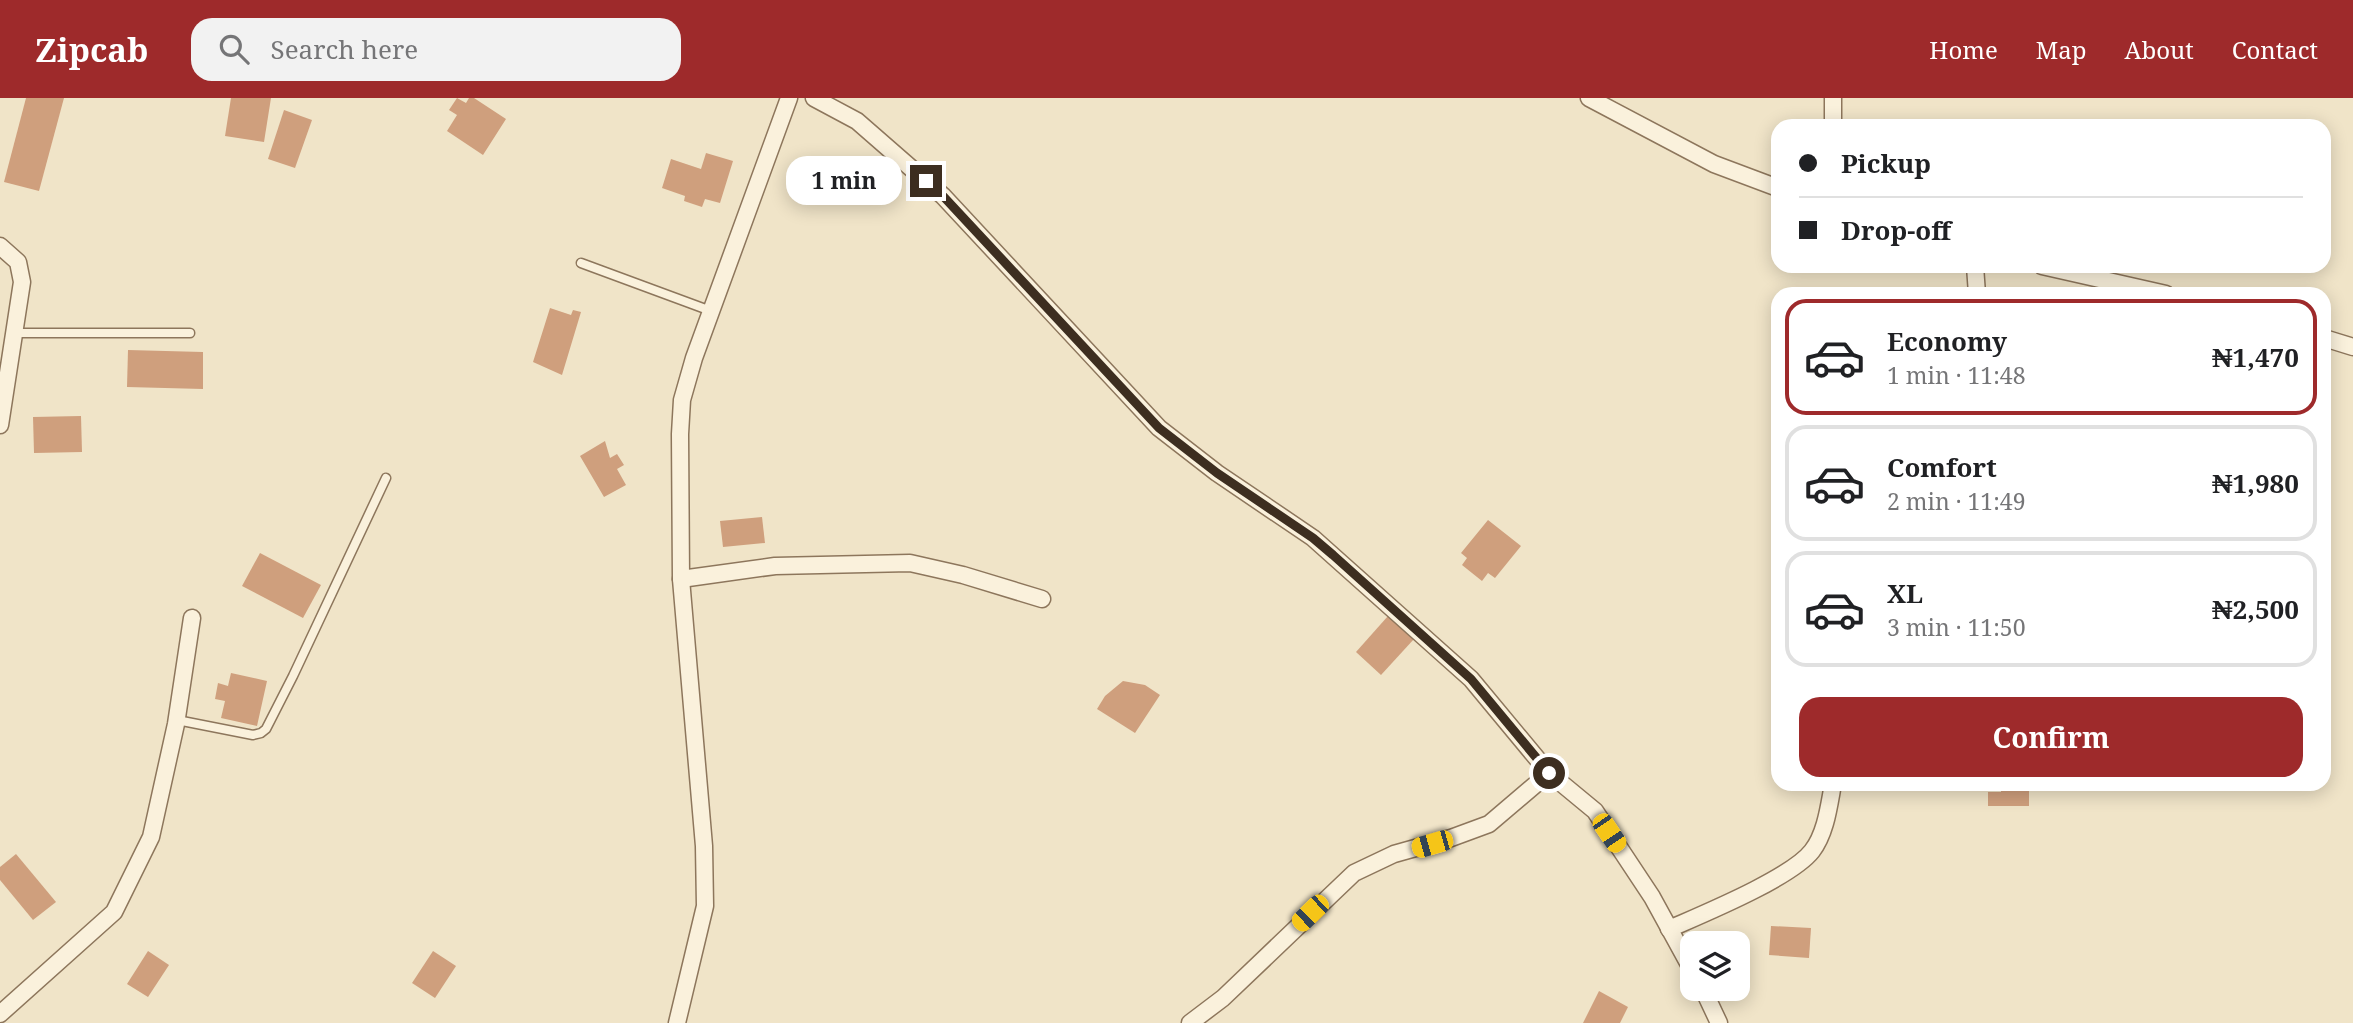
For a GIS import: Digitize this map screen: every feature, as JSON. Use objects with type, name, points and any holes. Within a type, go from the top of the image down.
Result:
[{"type":"street","points":[[677,1023],[705,906],[704,846],[681,579],[682,400],[711,311],[789,98]]},
{"type":"street","points":[[814,98],[857,121],[943,196],[1159,428],[1217,473],[1313,538],[1471,679],[1549,773],[1595,811],[1652,897],[1680,949]]},
{"type":"street","points":[[1589,98],[1714,164],[1771,185]]},
{"type":"street","points":[[1833,98],[1833,119]]},
{"type":"street","points":[[0,246],[18,261],[22,282],[0,425]]},
{"type":"street","points":[[2073,273],[2135,287]]},
{"type":"street","points":[[2331,340],[2353,347]]},
{"type":"street","points":[[681,579],[775,566],[910,563],[963,575],[1042,599]]},
{"type":"street","points":[[0,1014],[114,912],[151,836],[177,720],[192,618]]},
{"type":"street","points":[[1190,1023],[1223,998],[1354,873],[1395,854],[1489,824],[1549,773]]},
{"type":"street","points":[[1669,929],[1784,873],[1811,852],[1821,833],[1831,791]]},
{"type":"street","points":[[1709,1001],[1719,1023]]},
{"type":"lane","points":[[580,263],[711,311]]},
{"type":"lane","points":[[15,333],[191,333]]},
{"type":"lane","points":[[177,720],[253,735],[266,729],[386,478]]},
{"type":"building","points":[[26,98],[64,98],[39,191],[4,182]]},
{"type":"building","points":[[231,98],[271,98],[264,142],[225,136]]},
{"type":"building","points":[[457,98],[466,103],[469,98],[474,98],[506,119],[483,155],[447,131],[457,115],[449,110]]},
{"type":"building","points":[[284,110],[312,120],[295,168],[268,159]]},
{"type":"building","points":[[706,153],[733,161],[720,203],[705,199],[702,207],[684,201],[685,196],[662,188],[671,159],[701,169]]},
{"type":"building","points":[[550,308],[571,315],[573,310],[581,312],[562,375],[533,362]]},
{"type":"building","points":[[128,350],[203,352],[203,389],[127,387]]},
{"type":"building","points":[[81,416],[82,452],[34,453],[33,417]]},
{"type":"building","points":[[605,441],[610,458],[617,454],[624,465],[617,469],[626,485],[604,497],[580,456]]},
{"type":"building","points":[[762,517],[765,543],[723,547],[720,521]]},
{"type":"building","points":[[1488,520],[1521,546],[1495,578],[1488,573],[1482,581],[1462,565],[1467,558],[1461,553]]},
{"type":"building","points":[[260,553],[321,585],[303,618],[242,586]]},
{"type":"building","points":[[1388,616],[1414,639],[1381,675],[1356,652]]},
{"type":"building","points":[[231,673],[267,681],[257,726],[221,718],[225,701],[215,699],[218,683],[228,686]]},
{"type":"building","points":[[1123,681],[1145,685],[1160,695],[1135,733],[1097,709],[1105,696]]},
{"type":"building","points":[[2029,791],[2029,806],[1988,806],[1988,792]]},
{"type":"building","points":[[16,854],[56,902],[33,920],[0,880],[0,867]]},
{"type":"building","points":[[1771,926],[1811,928],[1809,958],[1769,955]]},
{"type":"building","points":[[148,951],[169,965],[148,997],[127,984]]},
{"type":"building","points":[[433,951],[456,966],[435,998],[412,983]]},
{"type":"building","points":[[1599,991],[1628,1007],[1620,1023],[1583,1023]]},
{"type":"route","points":[[926,181],[1159,428],[1217,473],[1313,538],[1333,555],[1471,679],[1549,773]]}]
